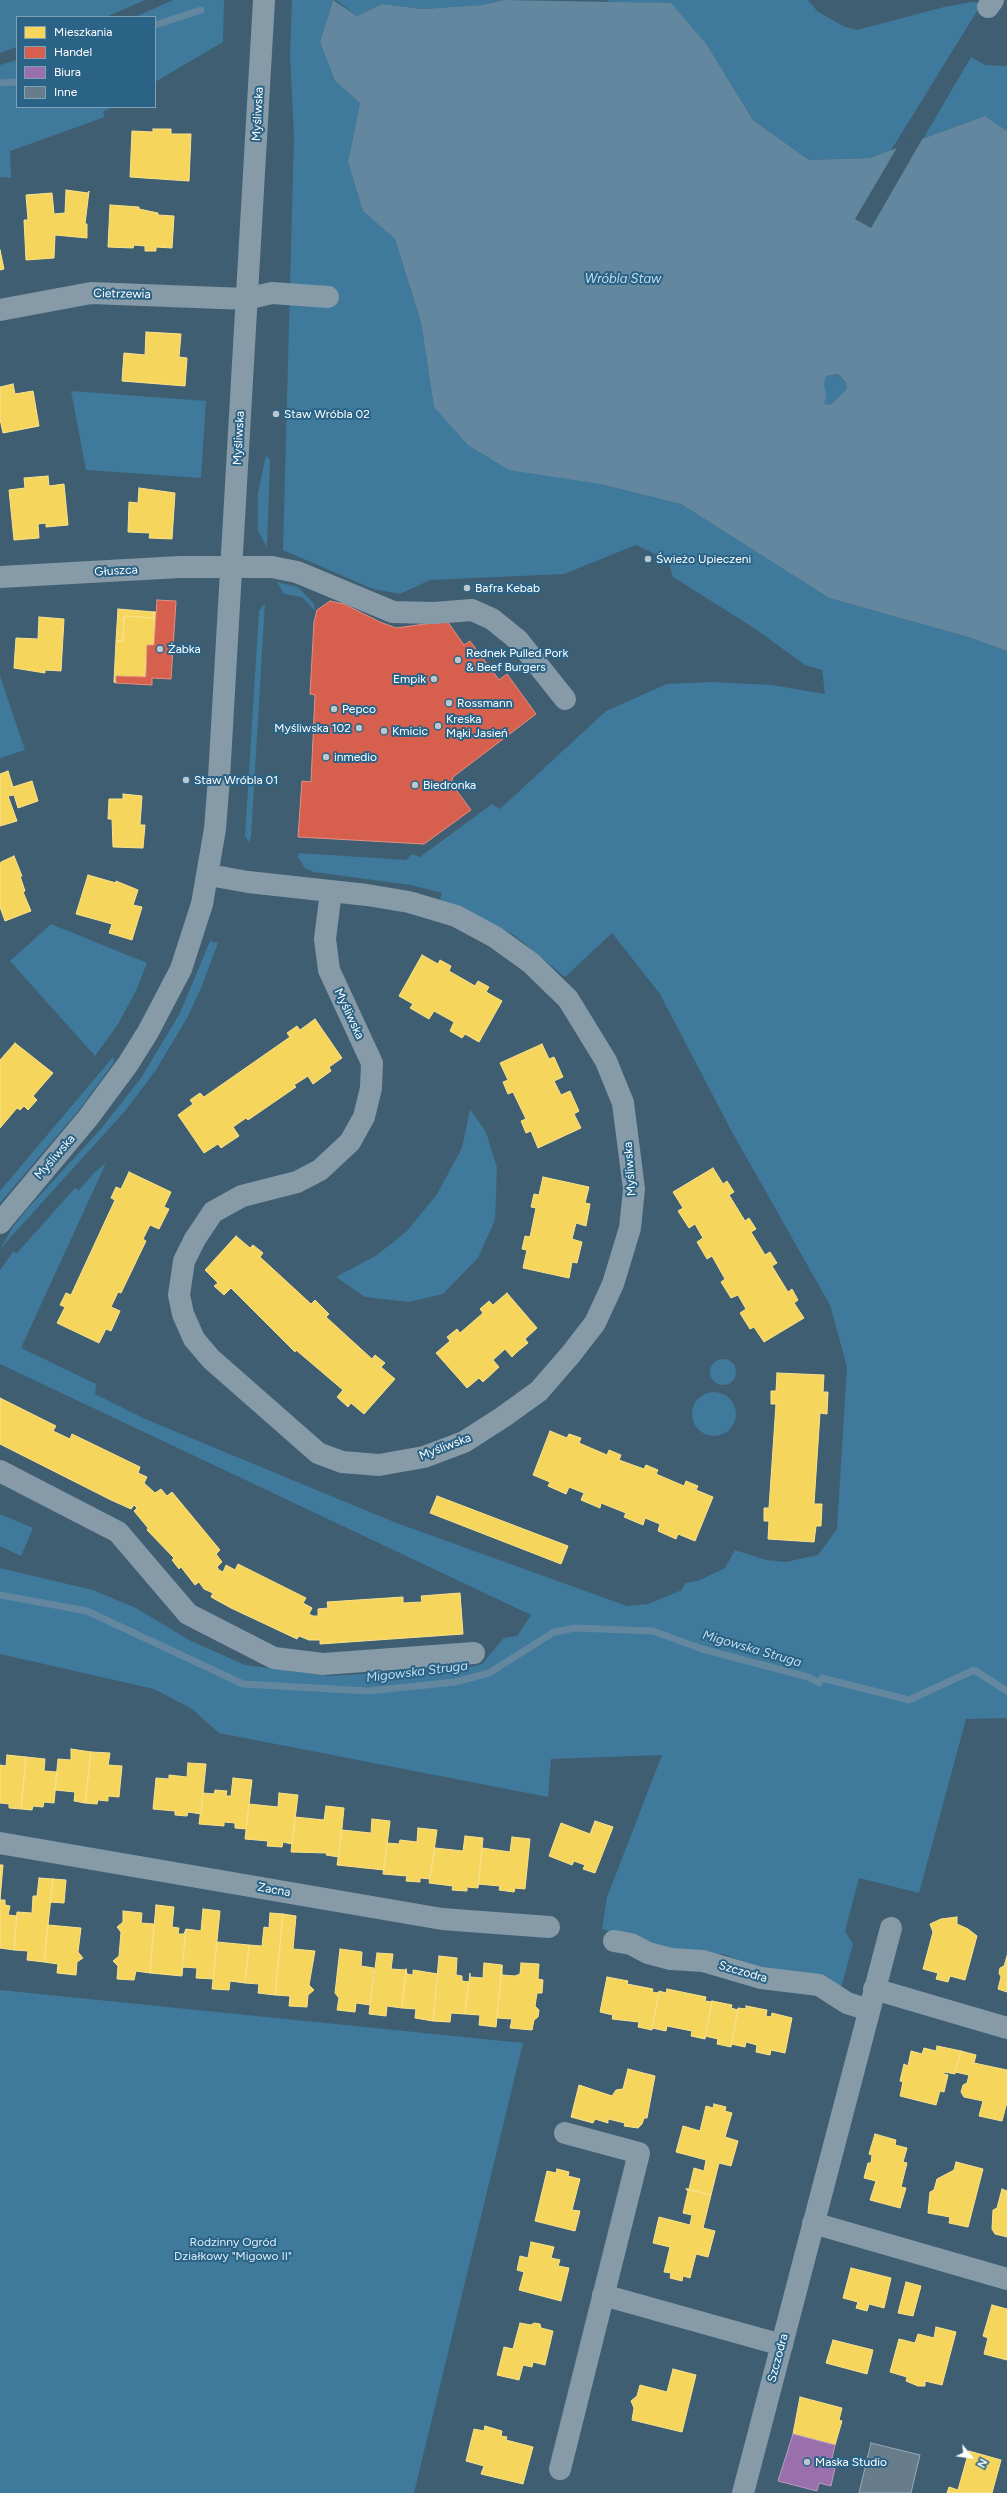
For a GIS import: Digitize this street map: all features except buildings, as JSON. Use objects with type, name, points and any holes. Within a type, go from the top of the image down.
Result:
[{"type":"street","name":"Myśliwska","points":[[0,1223],[107,1094],[148,1032],[171,988],[190,945],[209,875],[219,778],[264,0]]},
{"type":"street","name":"Cietrzewia","points":[[0,310],[91,293],[246,300],[272,293],[328,297]]},
{"type":"street","name":"Głuszca","points":[[0,577],[180,567],[272,567],[297,572],[393,612],[434,613],[472,610],[492,618],[518,640],[564,699]]},
{"type":"street","name":"Myśliwska","points":[[209,875],[248,882],[331,891],[409,902],[456,916],[501,941],[531,963],[568,999],[606,1061],[623,1103],[634,1188],[629,1237],[614,1284],[595,1323],[539,1391],[464,1442],[424,1457],[379,1465],[342,1462],[318,1453],[211,1359],[194,1339],[183,1314],[179,1294],[184,1261],[194,1239],[213,1212],[242,1196],[297,1182],[320,1170],[350,1142],[364,1117],[371,1088],[372,1063],[329,970],[325,939],[331,891]]},
{"type":"street","points":[[0,1471],[118,1532],[188,1614],[274,1658],[322,1664],[474,1653]]},
{"type":"street","name":"Zacna","points":[[0,1843],[442,1919],[549,1927]]},
{"type":"street","name":"Szczodra","points":[[743,2493],[891,1928]]},
{"type":"street","name":"Szczodra","points":[[614,1941],[630,1944],[648,1953],[671,1959],[703,1961],[761,1978],[819,1985],[847,2003],[869,2010]]},
{"type":"street","points":[[874,1989],[1007,2028]]},
{"type":"street","points":[[560,2469],[639,2153],[565,2133]]},
{"type":"street","points":[[813,2223],[1007,2279]]},
{"type":"street","points":[[603,2295],[782,2345]]},
{"type":"green space","points":[[0,0],[145,0],[108,16],[16,16],[16,47],[0,53]]},
{"type":"green space","points":[[173,0],[224,0],[223,42],[156,81],[156,16],[137,16]]},
{"type":"green space","points":[[292,0],[333,0],[320,42],[335,81],[360,103],[348,162],[363,210],[395,239],[421,322],[434,407],[600,484],[681,504],[829,598],[968,637],[1007,651],[1007,1718],[966,1719],[919,1893],[859,1878],[845,1931],[853,1944],[841,1988],[756,1967],[723,1954],[674,1951],[602,1929],[607,1897],[662,1755],[551,1759],[548,1797],[219,1733],[192,1709],[154,1689],[0,1654],[0,1568],[93,1590],[136,1608],[189,1640],[245,1665],[329,1676],[466,1668],[482,1664],[504,1638],[517,1636],[531,1615],[0,1364],[0,1270],[13,1252],[17,1253],[75,1188],[79,1190],[95,1172],[106,1163],[21,1348],[96,1384],[95,1394],[145,1419],[394,1522],[627,1606],[648,1604],[682,1590],[685,1583],[700,1580],[725,1568],[735,1550],[766,1560],[786,1562],[818,1555],[837,1529],[847,1367],[830,1305],[732,1132],[660,994],[612,933],[565,977],[514,935],[440,899],[442,893],[411,885],[314,872],[305,868],[298,857],[299,853],[406,860],[412,854],[420,857],[492,804],[500,809],[606,711],[667,684],[711,682],[772,685],[825,694],[822,670],[805,665],[754,628],[673,577],[668,560],[636,545],[564,574],[430,580],[400,594],[373,589],[283,550],[294,136],[290,54]]},
{"type":"green space","points":[[336,0],[504,0],[482,5],[423,9],[382,4],[357,16]]},
{"type":"green space","points":[[606,0],[808,0],[817,11],[843,26],[857,30],[944,7],[972,2],[982,3],[890,152],[870,158],[809,160],[753,120],[707,45]]},
{"type":"green space","points":[[971,57],[985,65],[1007,66],[1007,131],[985,116],[923,139]]},
{"type":"green space","points":[[16,60],[16,108],[110,108],[103,112],[105,117],[10,151],[11,178],[0,177],[0,65]]},
{"type":"green space","points":[[837,374],[846,383],[847,389],[830,405],[824,405],[824,384],[826,376]]},
{"type":"green space","points":[[71,391],[206,401],[201,478],[86,470]]},
{"type":"green space","points":[[266,455],[270,460],[267,547],[258,531],[258,493]]},
{"type":"green space","points":[[277,582],[298,587],[314,604],[315,611],[302,597],[284,594]]},
{"type":"green space","points":[[265,603],[251,837],[249,842],[245,836],[259,611]]},
{"type":"green space","points":[[0,676],[25,750],[0,758]]},
{"type":"green space","points":[[51,924],[147,963],[136,991],[118,1024],[95,1056],[10,961]]},
{"type":"green space","points":[[210,941],[218,943],[201,988],[187,1018],[156,1070],[125,1111],[0,1249],[13,1227],[29,1207],[100,1130],[141,1078],[180,1013]]},
{"type":"green space","points":[[113,1057],[114,1062],[79,1110],[0,1203],[0,1191]]},
{"type":"green space","points":[[470,1109],[486,1132],[497,1168],[495,1220],[478,1258],[443,1294],[409,1302],[365,1297],[336,1277],[377,1255],[407,1231],[437,1194],[462,1148]]},
{"type":"green space","points":[[723,1359],[732,1363],[736,1372],[732,1381],[723,1385],[714,1381],[710,1372],[714,1363]]},
{"type":"green space","points":[[710,1392],[718,1392],[723,1393],[730,1398],[735,1405],[735,1423],[730,1430],[723,1435],[710,1436],[702,1433],[695,1426],[692,1418],[692,1410],[695,1402],[702,1395]]},
{"type":"green space","points":[[0,1514],[33,1528],[21,1556],[0,1546]]},
{"type":"green space","name":"Rodzinny Ogród Działkowy \"Migowo II\"","points":[[0,1990],[523,2043],[414,2493],[0,2493]]},
{"type":"water","name":"Wróbla Staw","points":[[333,0],[357,16],[382,4],[423,9],[482,5],[504,0],[671,3],[707,45],[753,120],[809,160],[870,158],[985,116],[1007,131],[1007,651],[968,637],[829,598],[681,504],[600,484],[509,470],[468,445],[434,407],[421,322],[395,239],[363,211],[348,162],[360,103],[335,81],[320,42]],"holes":[[[838,374],[846,383],[847,389],[830,405],[824,404],[826,395],[824,384],[826,376]]]},
{"type":"pier","points":[[924,136],[871,228],[855,219],[898,146]]},
{"type":"waterway","points":[[156,25],[201,10]]},
{"type":"waterway","points":[[0,83],[16,82]]},
{"type":"waterway","name":"Migowska Struga","points":[[0,1595],[87,1611],[243,1684],[368,1691],[455,1682],[489,1673],[554,1632],[575,1628],[653,1631],[702,1649],[808,1677],[819,1683],[822,1678],[909,1700],[974,1670],[1007,1691]]},
{"type":"place","name":"Staw Wróbla 02","points":[[276,414]]},
{"type":"place","name":"Świeżo Upieczeni","points":[[648,559]]},
{"type":"place","name":"Bafra Kebab","points":[[467,588]]},
{"type":"place","name":"Żabka","points":[[160,649]]},
{"type":"place","name":"Rednek Pulled Pork & Beef Burgers","points":[[458,660]]},
{"type":"place","name":"Empik","points":[[434,679]]},
{"type":"place","name":"Rossmann","points":[[449,703]]},
{"type":"place","name":"Pepco","points":[[334,709]]},
{"type":"place","name":"Kreska Mąki Jasień","points":[[438,726]]},
{"type":"place","name":"Myśliwska 102","points":[[359,728]]},
{"type":"place","name":"Kmicic","points":[[384,731]]},
{"type":"place","name":"inmedio","points":[[326,757]]},
{"type":"place","name":"Staw Wróbla 01","points":[[186,780]]},
{"type":"place","name":"Biedronka","points":[[415,785]]},
{"type":"place","name":"Maska Studio","points":[[807,2462]]}]
